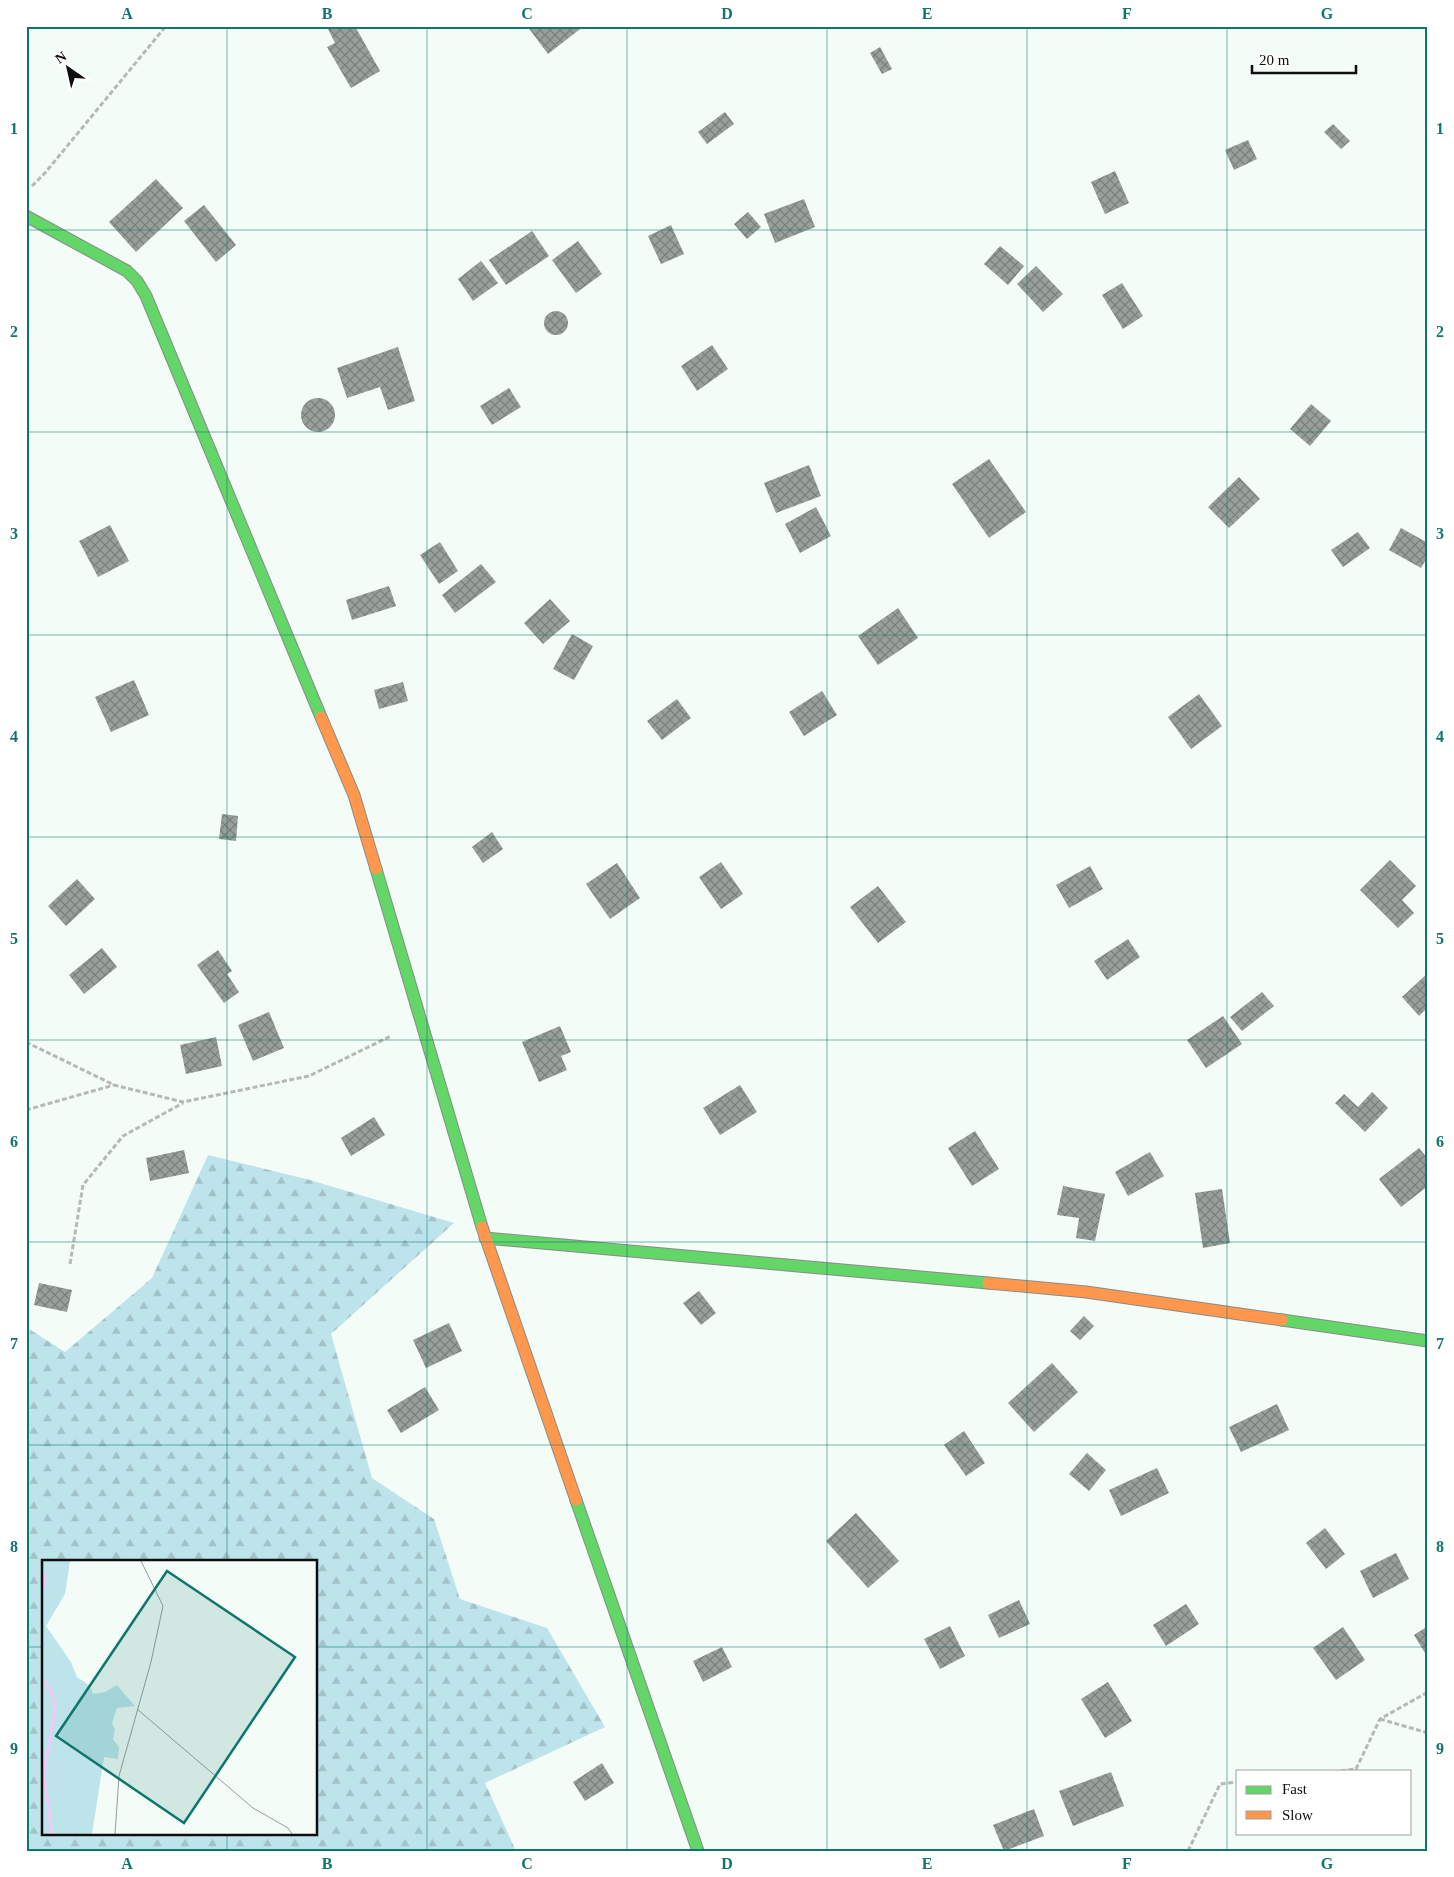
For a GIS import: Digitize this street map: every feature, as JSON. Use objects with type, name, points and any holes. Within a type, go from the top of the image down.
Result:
[{"type":"street","points":[[26,216],[126,271],[137,281],[146,296],[354,795],[485,1238],[698,1851]]},
{"type":"street","points":[[485,1238],[1086,1292],[1428,1341]]},
{"type":"path","points":[[26,192],[46,173],[166,26]]},
{"type":"path","points":[[70,1264],[83,1185],[123,1136],[184,1102],[309,1076],[421,1021]]},
{"type":"path","points":[[26,1042],[114,1085],[184,1102]]},
{"type":"path","points":[[26,1110],[114,1085]]},
{"type":"path","points":[[1348,1770],[1356,1769],[1380,1719],[1428,1692]]},
{"type":"path","points":[[1380,1719],[1428,1733]]},
{"type":"path","points":[[1188,1851],[1220,1784],[1236,1782]]},
{"type":"green space","points":[[208,1155],[310,1180],[454,1223],[331,1334],[372,1478],[434,1519],[460,1599],[547,1628],[605,1727],[485,1783],[516,1851],[26,1851],[26,1327],[65,1352],[152,1278]]},
{"type":"building","points":[[333,26],[355,26],[380,71],[351,88],[327,47],[335,43],[328,29]]},
{"type":"building","points":[[527,26],[584,26],[548,54]]},
{"type":"building","points":[[880,47],[892,69],[882,74],[870,53]]},
{"type":"building","points":[[725,112],[734,124],[707,144],[698,132]]},
{"type":"building","points":[[1333,124],[1350,141],[1341,149],[1324,132]]},
{"type":"building","points":[[1248,140],[1257,159],[1234,170],[1225,150]]},
{"type":"building","points":[[1115,171],[1129,203],[1105,214],[1091,182]]},
{"type":"building","points":[[156,179],[183,208],[136,252],[109,222]]},
{"type":"building","points":[[804,199],[815,227],[775,243],[764,214]]},
{"type":"building","points":[[204,205],[236,245],[216,262],[184,221]]},
{"type":"building","points":[[748,212],[761,227],[747,239],[734,224]]},
{"type":"building","points":[[671,225],[684,254],[661,264],[648,236]]},
{"type":"building","points":[[532,231],[549,256],[506,285],[489,260]]},
{"type":"building","points":[[578,241],[602,274],[576,293],[552,260]]},
{"type":"building","points":[[1000,246],[1024,266],[1008,285],[984,264]]},
{"type":"building","points":[[481,261],[498,283],[473,301],[458,279]]},
{"type":"building","points":[[1036,266],[1063,294],[1043,312],[1017,284]]},
{"type":"building","points":[[1122,283],[1143,316],[1123,329],[1102,295]]},
{"type":"building","points":[[556,311],[565,314],[568,323],[565,332],[556,335],[547,332],[544,323],[547,314]]},
{"type":"building","points":[[712,345],[728,369],[697,391],[681,366]]},
{"type":"building","points":[[398,347],[415,401],[388,410],[380,387],[347,398],[337,368]]},
{"type":"building","points":[[509,388],[521,407],[492,425],[480,406]]},
{"type":"building","points":[[318,398],[325,399],[330,403],[334,408],[334,422],[330,427],[325,431],[318,432],[311,431],[306,427],[302,422],[301,415],[302,408],[306,403],[311,399]]},
{"type":"building","points":[[1311,404],[1331,421],[1310,446],[1290,429]]},
{"type":"building","points":[[989,459],[1026,512],[989,538],[952,484]]},
{"type":"building","points":[[809,465],[821,496],[776,513],[764,483]]},
{"type":"building","points":[[1239,477],[1260,499],[1229,528],[1208,507]]},
{"type":"building","points":[[816,507],[831,536],[800,553],[785,524]]},
{"type":"building","points":[[110,525],[129,561],[98,577],[79,541]]},
{"type":"building","points":[[1401,528],[1428,543],[1428,556],[1421,568],[1389,550]]},
{"type":"building","points":[[1358,532],[1370,548],[1343,567],[1331,550]]},
{"type":"building","points":[[440,542],[458,571],[439,584],[420,555]]},
{"type":"building","points":[[481,564],[496,582],[455,613],[442,595]]},
{"type":"building","points":[[389,586],[396,606],[352,620],[346,600]]},
{"type":"building","points":[[550,599],[570,621],[543,644],[524,623]]},
{"type":"building","points":[[898,608],[918,638],[878,665],[858,636]]},
{"type":"building","points":[[572,634],[593,646],[574,680],[553,669]]},
{"type":"building","points":[[134,680],[149,715],[111,732],[95,697]]},
{"type":"building","points":[[403,682],[408,701],[379,709],[374,690]]},
{"type":"building","points":[[822,691],[837,715],[804,736],[789,712]]},
{"type":"building","points":[[1199,694],[1222,726],[1191,749],[1168,717]]},
{"type":"building","points":[[677,699],[691,718],[662,740],[647,721]]},
{"type":"building","points":[[222,814],[238,816],[236,841],[219,839]]},
{"type":"building","points":[[492,832],[503,849],[483,863],[472,847]]},
{"type":"building","points":[[1390,860],[1416,886],[1402,900],[1414,913],[1398,928],[1360,890]]},
{"type":"building","points":[[721,862],[743,894],[721,909],[699,877]]},
{"type":"building","points":[[617,863],[640,898],[610,919],[586,884]]},
{"type":"building","points":[[1090,866],[1103,889],[1069,908],[1056,885]]},
{"type":"building","points":[[77,879],[95,899],[66,926],[48,906]]},
{"type":"building","points":[[878,886],[906,922],[878,943],[850,907]]},
{"type":"building","points":[[1128,939],[1140,957],[1107,980],[1094,961]]},
{"type":"building","points":[[102,948],[117,967],[84,994],[69,975]]},
{"type":"building","points":[[218,950],[232,971],[227,974],[239,992],[224,1003],[197,965]]},
{"type":"building","points":[[1428,973],[1428,1007],[1419,1016],[1402,997]]},
{"type":"building","points":[[1262,992],[1274,1006],[1242,1031],[1230,1017]]},
{"type":"building","points":[[269,1012],[284,1048],[253,1061],[238,1025]]},
{"type":"building","points":[[1223,1016],[1242,1044],[1206,1068],[1187,1040]]},
{"type":"building","points":[[560,1026],[571,1052],[561,1056],[567,1070],[539,1082],[522,1042]]},
{"type":"building","points":[[216,1037],[222,1066],[186,1074],[180,1045]]},
{"type":"building","points":[[740,1085],[757,1112],[720,1135],[703,1108]]},
{"type":"building","points":[[1372,1092],[1388,1108],[1365,1132],[1335,1103],[1344,1094],[1358,1107]]},
{"type":"building","points":[[374,1117],[385,1135],[351,1156],[341,1138]]},
{"type":"building","points":[[975,1131],[999,1169],[972,1186],[948,1148]]},
{"type":"building","points":[[1419,1148],[1428,1159],[1428,1186],[1401,1207],[1379,1179]]},
{"type":"building","points":[[184,1150],[189,1173],[150,1181],[146,1158]]},
{"type":"building","points":[[1150,1152],[1164,1176],[1128,1196],[1115,1172]]},
{"type":"building","points":[[1063,1186],[1105,1194],[1095,1241],[1076,1238],[1079,1218],[1057,1215]]},
{"type":"building","points":[[1222,1189],[1230,1243],[1203,1248],[1195,1193]]},
{"type":"building","points":[[39,1283],[72,1290],[67,1312],[34,1305]]},
{"type":"building","points":[[699,1291],[716,1313],[701,1325],[683,1303]]},
{"type":"building","points":[[1084,1316],[1094,1326],[1080,1340],[1070,1331]]},
{"type":"building","points":[[449,1323],[462,1351],[426,1368],[413,1340]]},
{"type":"building","points":[[1052,1363],[1078,1392],[1034,1432],[1008,1403]]},
{"type":"building","points":[[425,1387],[439,1410],[401,1433],[387,1410]]},
{"type":"building","points":[[1277,1404],[1289,1430],[1241,1452],[1229,1427]]},
{"type":"building","points":[[964,1431],[985,1463],[966,1476],[944,1445]]},
{"type":"building","points":[[1087,1453],[1106,1470],[1089,1491],[1069,1474]]},
{"type":"building","points":[[1157,1468],[1169,1493],[1121,1516],[1109,1490]]},
{"type":"building","points":[[856,1513],[899,1561],[868,1588],[826,1541]]},
{"type":"building","points":[[1325,1528],[1345,1554],[1326,1569],[1306,1543]]},
{"type":"building","points":[[1396,1553],[1409,1579],[1373,1598],[1360,1571]]},
{"type":"building","points":[[1019,1600],[1030,1624],[999,1638],[988,1615]]},
{"type":"building","points":[[1186,1604],[1199,1624],[1166,1646],[1153,1625]]},
{"type":"building","points":[[950,1626],[965,1656],[940,1669],[924,1639]]},
{"type":"building","points":[[1428,1626],[1428,1658],[1414,1635]]},
{"type":"building","points":[[1343,1627],[1365,1660],[1336,1680],[1313,1648]]},
{"type":"building","points":[[722,1647],[732,1667],[703,1682],[693,1661]]},
{"type":"building","points":[[1108,1682],[1132,1721],[1105,1738],[1081,1699]]},
{"type":"building","points":[[602,1763],[614,1783],[585,1801],[573,1782]]},
{"type":"building","points":[[1111,1772],[1124,1806],[1073,1826],[1059,1791]]},
{"type":"building","points":[[1034,1809],[1044,1836],[1004,1851],[993,1825]]},
{"type":"traffic: fast","points":[[26,216],[127,271],[137,281],[146,296],[321,717]]},
{"type":"traffic: fast","points":[[376,869],[482,1227]]},
{"type":"traffic: fast","points":[[485,1238],[988,1283]]},
{"type":"traffic: fast","points":[[1282,1320],[1428,1341]]},
{"type":"traffic: fast","points":[[576,1500],[698,1851]]},
{"type":"traffic: slow","points":[[321,717],[354,795],[376,869]]},
{"type":"traffic: slow","points":[[482,1227],[576,1500]]},
{"type":"traffic: slow","points":[[988,1283],[1086,1292],[1282,1320]]}]
